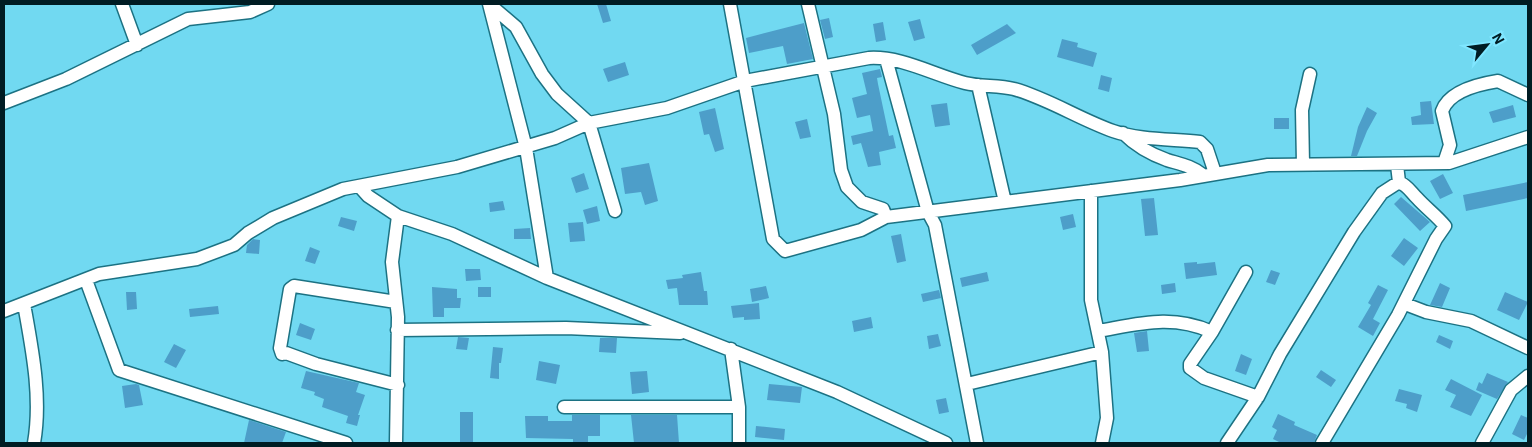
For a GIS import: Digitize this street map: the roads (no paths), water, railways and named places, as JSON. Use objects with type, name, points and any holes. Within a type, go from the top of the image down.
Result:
[{"type":"street","points":[[122,4],[137,45]]},
{"type":"street","points":[[4,103],[66,79],[188,19],[250,12],[268,4]]},
{"type":"street","points":[[489,4],[516,27],[542,74],[557,94],[590,123],[615,211]]},
{"type":"street","points":[[489,4],[526,148],[547,278]]},
{"type":"street","points":[[730,4],[774,239],[782,250],[789,250],[861,230],[886,217],[1091,191],[1268,165],[1444,163],[1528,137]]},
{"type":"street","points":[[808,4],[834,114],[841,170],[846,187],[862,202],[883,209],[886,217]]},
{"type":"street","points":[[4,312],[99,274],[197,259],[234,245],[248,233],[273,218],[329,194],[359,186],[457,167],[526,148],[590,123],[667,108],[745,81],[869,58],[886,59],[978,85],[1012,89],[1039,97],[1091,122],[1123,133],[1200,142],[1207,149],[1209,174]]},
{"type":"street","points":[[886,59],[928,212],[935,225],[967,384],[976,443]]},
{"type":"street","points":[[1303,164],[1302,110],[1310,74]]},
{"type":"street","points":[[1444,163],[1450,145],[1442,111],[1449,98],[1471,88],[1498,81],[1528,95]]},
{"type":"street","points":[[978,85],[1005,202]]},
{"type":"street","points":[[1123,133],[1131,141],[1156,156],[1209,174]]},
{"type":"street","points":[[1396,165],[1399,182]]},
{"type":"street","points":[[1322,443],[1404,304],[1436,239],[1446,226],[1418,199],[1407,185],[1399,182]]},
{"type":"street","points":[[1227,443],[1258,397],[1280,354],[1346,245],[1382,193],[1399,182]]},
{"type":"street","points":[[380,204],[378,193],[382,183]]},
{"type":"street","points":[[359,186],[368,196],[398,216],[452,234],[547,278],[837,392],[946,443]]},
{"type":"street","points":[[1091,191],[1091,300],[1102,352],[1107,418],[1102,443]]},
{"type":"street","points":[[396,443],[397,330],[392,262],[398,216]]},
{"type":"street","points":[[1246,272],[1212,332],[1190,364],[1192,372],[1204,378],[1258,397]]},
{"type":"street","points":[[86,280],[116,364],[120,370],[346,443]]},
{"type":"street","points":[[396,302],[294,286],[290,289],[280,348],[282,354],[286,353],[316,364],[398,385]]},
{"type":"street","points":[[24,304],[34,357],[37,428],[34,443]]},
{"type":"street","points":[[1404,304],[1426,312],[1472,321],[1528,348]]},
{"type":"street","points":[[1098,331],[1164,320],[1199,326],[1212,332]]},
{"type":"street","points":[[397,330],[566,328],[691,333]]},
{"type":"street","points":[[731,349],[738,407],[739,443]]},
{"type":"street","points":[[967,384],[1102,352]]},
{"type":"street","points":[[1482,443],[1511,390],[1528,376]]},
{"type":"street","points":[[564,407],[738,407]]}]
